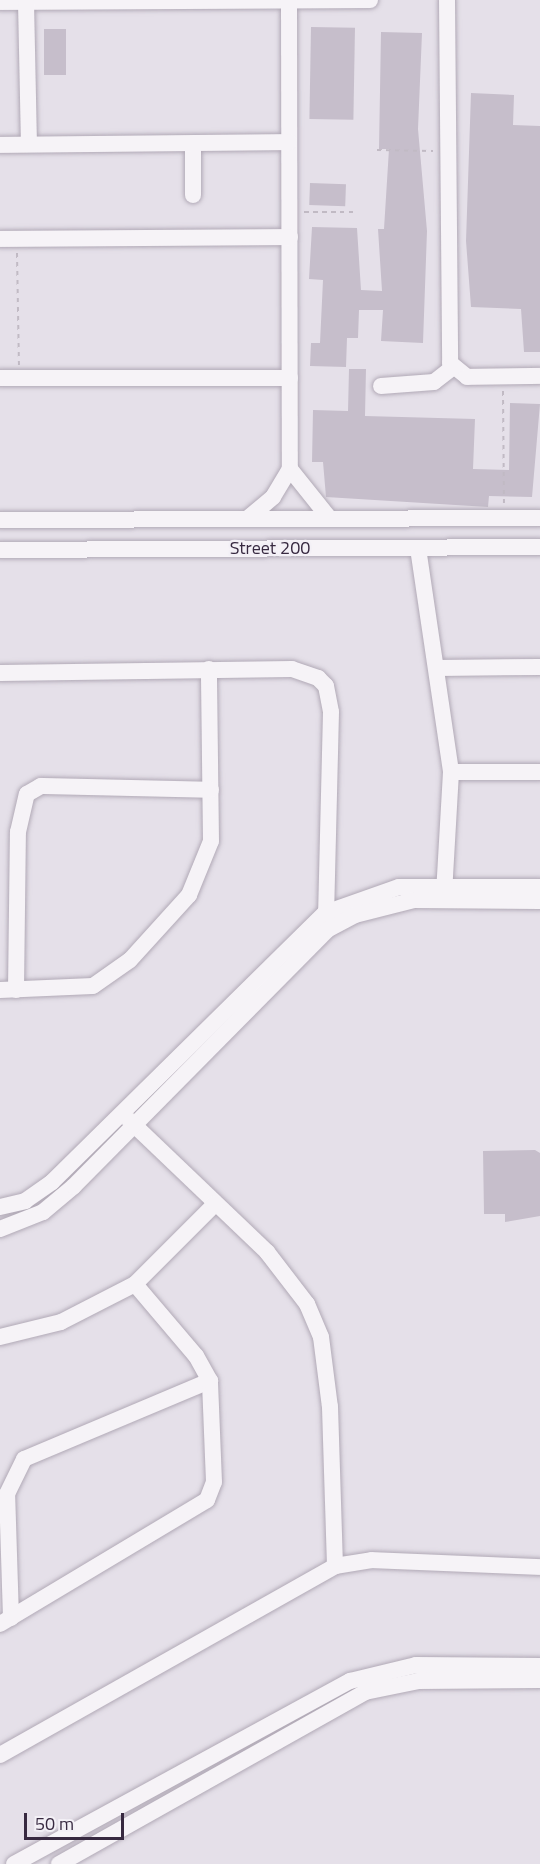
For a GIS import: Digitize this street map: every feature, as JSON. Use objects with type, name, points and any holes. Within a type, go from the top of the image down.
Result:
[{"type":"street","points":[[0,3],[370,0]]},
{"type":"street","points":[[447,0],[452,368]]},
{"type":"street","points":[[247,519],[273,497],[290,469],[289,1]]},
{"type":"street","points":[[26,2],[29,144]]},
{"type":"street","points":[[0,145],[289,142]]},
{"type":"street","points":[[192,143],[193,195]]},
{"type":"street","points":[[0,239],[290,237]]},
{"type":"street","points":[[452,368],[467,377],[540,376]]},
{"type":"street","points":[[381,386],[434,382],[452,368]]},
{"type":"street","points":[[0,378],[290,378]]},
{"type":"street","points":[[290,469],[330,519]]},
{"type":"street","name":"Street 200","points":[[0,519],[540,518]]},
{"type":"street","points":[[155,519],[156,548]]},
{"type":"street","name":"Street 200","points":[[0,550],[540,547]]},
{"type":"street","points":[[418,548],[451,772],[444,891]]},
{"type":"street","points":[[437,668],[540,667]]},
{"type":"street","points":[[209,669],[211,790],[208,858],[174,915],[130,960],[93,986],[8,990],[18,832],[27,794],[41,786],[211,790]]},
{"type":"street","points":[[0,673],[292,669],[326,686],[331,712],[326,921]]},
{"type":"street","points":[[451,772],[540,772]]},
{"type":"street","points":[[0,1229],[43,1212],[326,921],[370,893],[540,886]]},
{"type":"street","points":[[444,891],[540,901]]},
{"type":"street","points":[[130,1121],[289,1279],[321,1337],[330,1407],[335,1566]]},
{"type":"street","points":[[0,1207],[25,1201],[130,1121]]},
{"type":"street","points":[[0,1337],[61,1322],[135,1284],[215,1204]]},
{"type":"street","points":[[5,1621],[207,1500],[214,1482],[210,1381],[196,1356],[135,1284]]},
{"type":"street","points":[[5,1621],[7,1494],[24,1459],[210,1381]]},
{"type":"street","points":[[0,1755],[335,1566],[372,1560],[540,1567]]},
{"type":"street","points":[[14,1864],[149,1788],[350,1681],[383,1670],[540,1666]]},
{"type":"street","points":[[59,1864],[314,1716],[390,1683],[540,1680]]},
{"type":"street","points":[[149,1788],[159,1807]]},
{"type":"path","points":[[377,150],[448,152]]},
{"type":"path","points":[[289,212],[358,212]]},
{"type":"path","points":[[17,239],[19,378]]},
{"type":"path","points":[[503,376],[504,518]]},
{"type":"building","points":[[311,27],[355,28],[353,120],[309,119]]},
{"type":"building","points":[[44,29],[66,29],[66,75],[44,75]]},
{"type":"building","points":[[381,32],[422,33],[418,129],[427,231],[423,343],[381,341],[383,310],[359,310],[358,338],[347,338],[346,367],[310,366],[311,343],[320,343],[323,280],[309,279],[312,227],[357,228],[361,290],[382,291],[378,229],[384,229],[389,149],[379,149]]},
{"type":"building","points":[[471,93],[514,95],[513,125],[540,126],[540,352],[524,352],[521,309],[471,307],[466,241]]},
{"type":"building","points":[[310,183],[346,184],[345,206],[309,205]]},
{"type":"building","points":[[349,369],[366,369],[365,416],[475,419],[473,469],[509,470],[510,403],[540,404],[532,497],[489,496],[488,507],[326,497],[323,462],[312,462],[313,410],[348,411]]},
{"type":"building","points":[[535,1150],[540,1153],[540,1216],[505,1222],[505,1214],[484,1214],[483,1151]]}]
